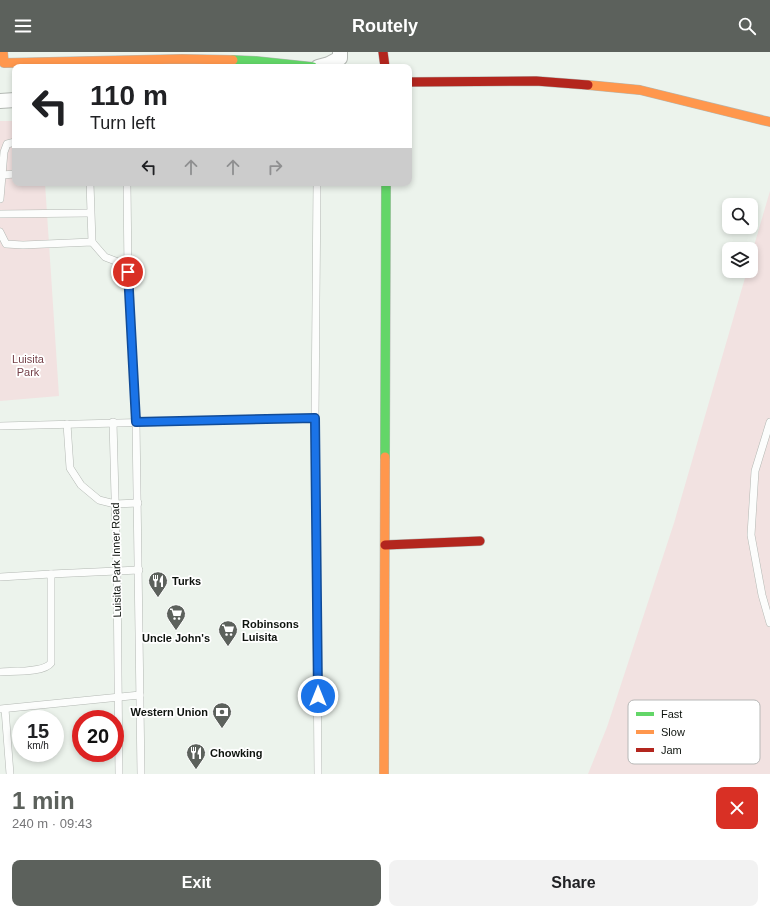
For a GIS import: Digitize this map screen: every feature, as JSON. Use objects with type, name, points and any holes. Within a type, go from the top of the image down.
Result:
[{"type":"street","points":[[329,64],[340,58],[340,52]]},
{"type":"street","points":[[383,52],[384,64]]},
{"type":"street","points":[[2,59],[108,60],[182,56],[256,56],[297,64]]},
{"type":"street","points":[[412,82],[536,81],[640,90],[770,122]]},
{"type":"street","points":[[0,101],[12,100]]},
{"type":"street","points":[[384,774],[386,186]]},
{"type":"street","points":[[385,546],[480,541]]},
{"type":"lane","points":[[0,199],[4,152],[7,144],[12,143]]},
{"type":"lane","points":[[2,175],[12,174]]},
{"type":"lane","points":[[90,186],[92,242],[105,257],[118,262],[128,272]]},
{"type":"lane","name":"Luisita Park Inner Road","points":[[127,186],[128,272],[136,422],[138,503],[141,774]]},
{"type":"lane","points":[[317,186],[315,418],[318,774]]},
{"type":"lane","points":[[0,214],[90,213]]},
{"type":"lane","points":[[0,232],[6,244],[12,245],[23,246],[92,242]]},
{"type":"lane","points":[[0,426],[315,418]]},
{"type":"lane","name":"Luisita Park Inner Road","points":[[113,422],[117,571],[119,774]]},
{"type":"lane","points":[[770,422],[755,471],[751,535],[762,595],[770,623]]},
{"type":"lane","points":[[66,424],[70,468],[75,478],[81,485],[99,500],[115,504],[138,503]]},
{"type":"lane","points":[[0,577],[139,570]]},
{"type":"lane","points":[[0,672],[42,669],[49,666],[51,663],[52,574]]},
{"type":"lane","points":[[10,774],[3,709],[140,695]]},
{"type":"green space","name":"Luisita Park","points":[[0,121],[12,121],[12,186],[45,186],[59,396],[0,401]]},
{"type":"green space","points":[[770,191],[770,774],[588,774],[607,727],[674,523],[745,278],[758,278],[758,242],[755,242]]},
{"type":"traffic: fast","points":[[233,60],[284,64]]},
{"type":"traffic: fast","points":[[385,457],[386,186]]},
{"type":"traffic: slow","points":[[3,52],[4,63],[182,59],[233,60]]},
{"type":"traffic: slow","points":[[588,85],[640,90],[770,122]]},
{"type":"traffic: slow","points":[[384,774],[385,457]]},
{"type":"traffic: jam","points":[[383,52],[385,64]]},
{"type":"traffic: jam","points":[[412,82],[536,81],[588,85]]},
{"type":"traffic: jam","points":[[385,545],[480,541]]},
{"type":"place","name":"Turks","points":[[158,598]]},
{"type":"place","name":"Uncle John's","points":[[176,631]]},
{"type":"place","name":"Robinsons Luisita","points":[[228,647]]},
{"type":"place","name":"Western Union","points":[[222,729]]},
{"type":"place","name":"Chowking","points":[[196,770]]},
{"type":"route","points":[[128,272],[136,422],[315,418],[318,696]]}]
